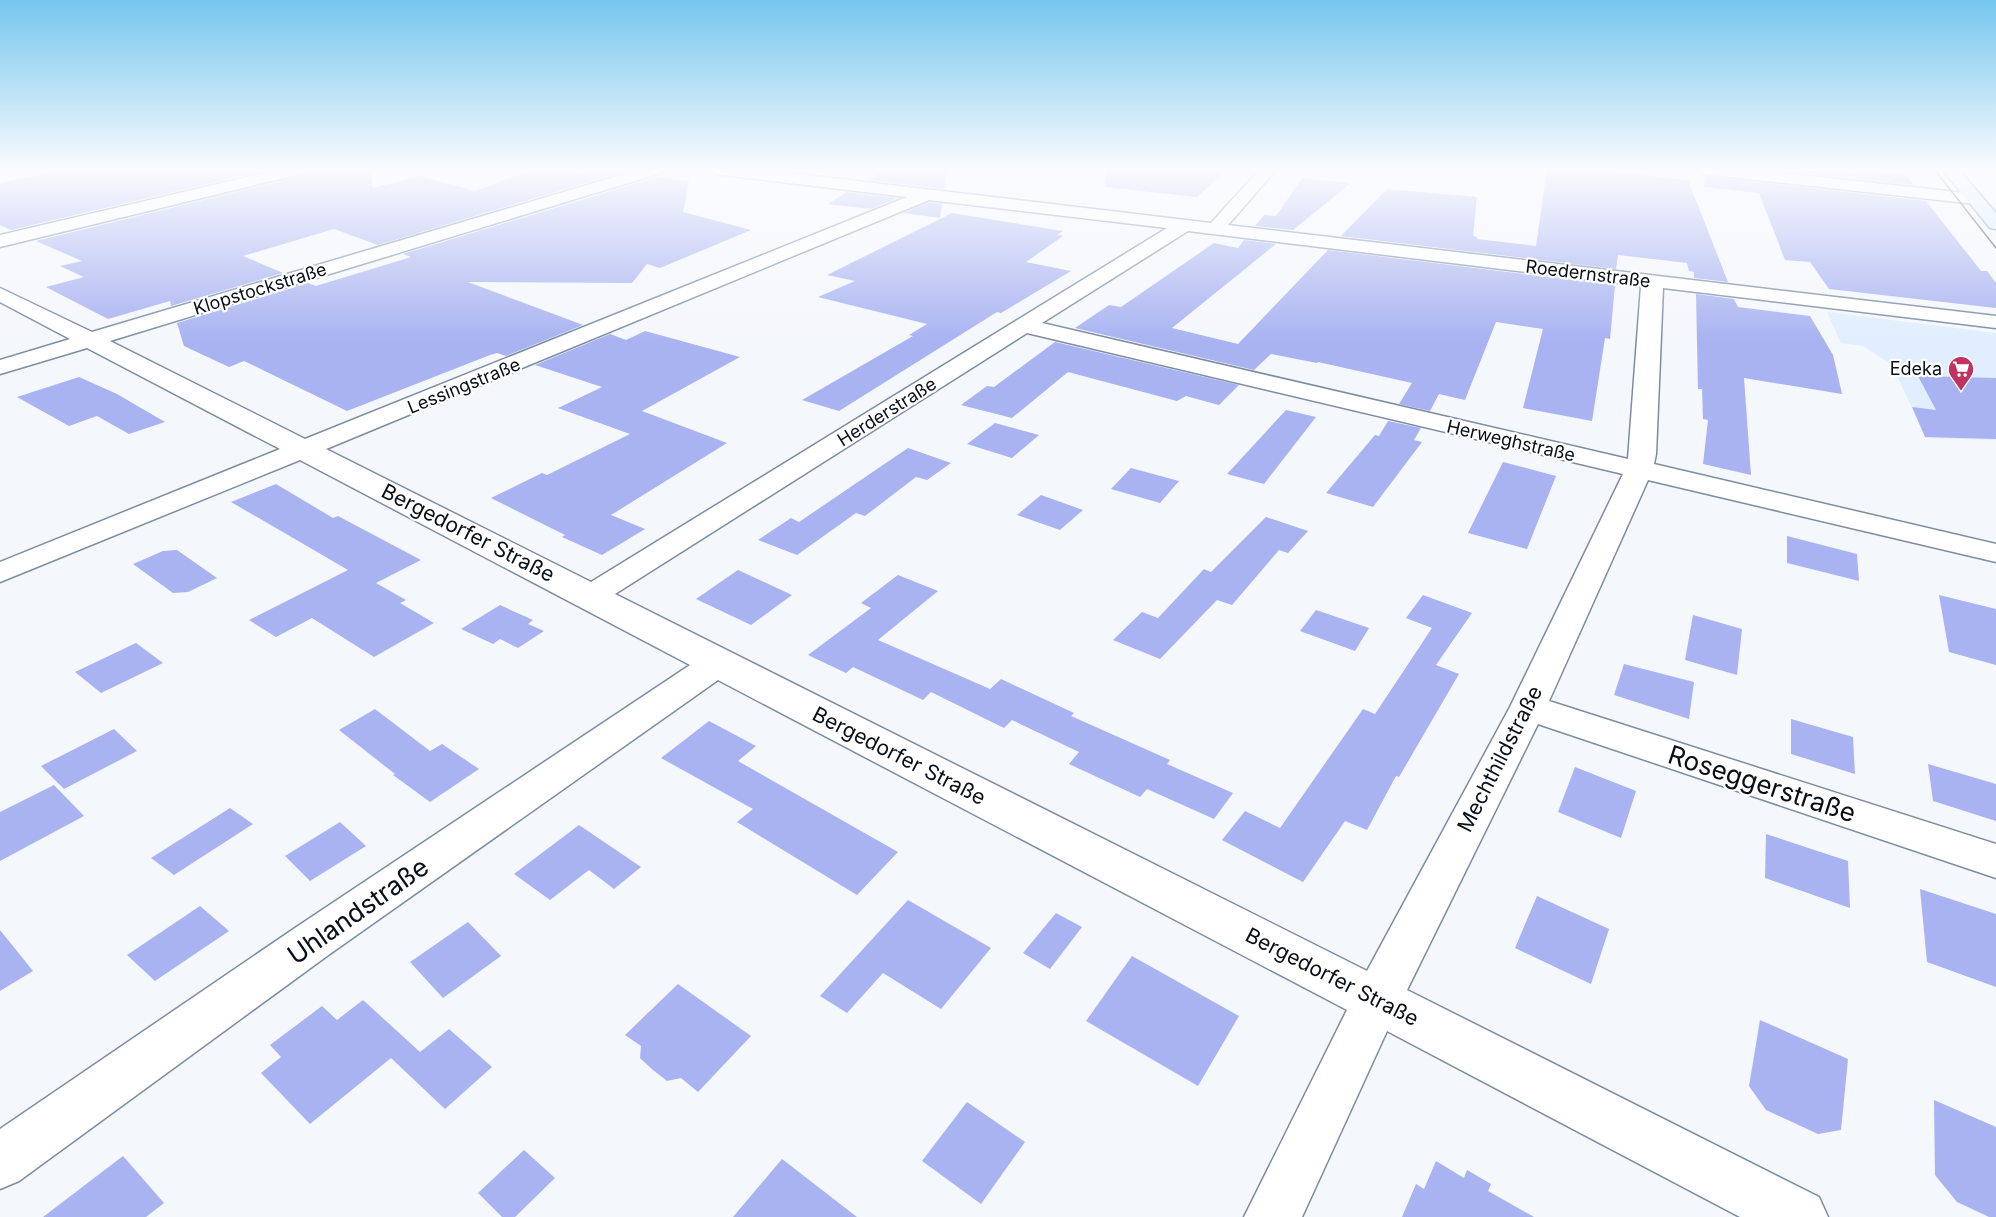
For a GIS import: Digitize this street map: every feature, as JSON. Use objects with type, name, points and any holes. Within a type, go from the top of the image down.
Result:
[{"type":"street","points":[[0,241],[64,226]]},
{"type":"street","name":"Klopstockstraße","points":[[0,367],[469,226]]},
{"type":"street","name":"Lessingstraße","points":[[0,573],[851,226]]},
{"type":"street","name":"Roedernstraße","points":[[1183,226],[1996,322]]},
{"type":"street","name":"Herderstraße","points":[[590,596],[1027,326],[1183,226]]},
{"type":"street","points":[[1214,230],[1218,226]]},
{"type":"street","name":"Mechthildstraße","points":[[1273,1217],[1377,1000],[1528,707],[1638,471],[1643,454],[1653,289],[1650,282]]},
{"type":"street","name":"Bergedorfer Straße","points":[[0,294],[1799,1217]]},
{"type":"street","name":"Herweghstraße","points":[[1027,326],[1638,471],[1996,553]]},
{"type":"street","name":"Uhlandstraße","points":[[0,1162],[311,942],[718,663]]},
{"type":"street","name":"Roseggerstraße","points":[[1528,707],[1996,861]]},
{"type":"shaded area","points":[[1827,312],[1996,333],[1996,440],[1926,438],[1892,365],[1863,346],[1841,343]]},
{"type":"building","points":[[2,226],[29,226],[11,230]]},
{"type":"building","points":[[98,226],[442,226],[378,245],[334,229],[243,256],[283,273],[171,306],[170,301],[108,319],[46,287],[84,277],[60,266],[82,261],[36,241]]},
{"type":"building","points":[[496,226],[735,226],[751,230],[660,268],[647,264],[632,283],[468,282],[583,325],[506,356],[497,353],[490,355],[347,411],[244,361],[229,367],[184,346],[177,323],[308,283],[316,286],[411,257],[403,254]]},
{"type":"building","points":[[926,226],[1031,226],[1063,231],[1057,235],[1063,236],[1026,262],[1071,271],[1001,313],[997,312],[839,411],[802,400],[913,336],[909,335],[927,324],[818,297],[855,281],[827,275]]},
{"type":"building","points":[[1255,226],[1298,226],[1293,230]]},
{"type":"building","points":[[1351,226],[1474,226],[1473,236],[1477,239],[1536,246],[1539,226],[1706,226],[1728,282],[1694,278],[1694,272],[1689,271],[1687,263],[1618,255],[1616,269],[1341,236]]},
{"type":"building","points":[[1772,226],[1945,226],[1981,271],[1987,271],[1996,283],[1996,308],[1829,289],[1810,262],[1785,260]]},
{"type":"building","points":[[1244,240],[1276,244],[1172,328],[1238,344],[1328,250],[1615,285],[1610,339],[1605,338],[1592,421],[1523,408],[1543,329],[1496,322],[1465,400],[1439,394],[1430,411],[1399,404],[1412,383],[1271,354],[1254,370],[1075,328],[1109,305],[1121,307],[1214,243],[1238,248]]},
{"type":"building","points":[[1696,294],[1734,299],[1738,307],[1810,316],[1833,355],[1842,394],[1744,378],[1751,475],[1703,464],[1708,420],[1703,419],[1702,389],[1698,389]]},
{"type":"building","points":[[645,331],[740,357],[642,411],[727,443],[611,515],[645,529],[602,555],[562,537],[565,535],[491,498],[542,473],[547,475],[630,434],[558,408],[602,387],[535,365],[610,334],[626,340]]},
{"type":"building","points":[[1055,342],[1239,385],[1219,405],[1186,396],[1177,401],[1068,372],[1012,418],[961,405],[987,386],[994,387]]},
{"type":"building","name":"Edeka","points":[[1918,376],[1996,378],[1996,439],[1925,437],[1912,407],[1936,410]]},
{"type":"building","points":[[79,377],[117,394],[165,422],[129,434],[97,416],[69,426],[17,397]]},
{"type":"building","points":[[1286,410],[1316,417],[1264,484],[1227,474]]},
{"type":"building","points":[[1388,421],[1421,428],[1414,440],[1422,442],[1373,507],[1326,493],[1375,435],[1379,436]]},
{"type":"building","points":[[995,423],[1039,435],[1012,458],[967,444]]},
{"type":"building","points":[[908,448],[951,463],[927,480],[916,477],[865,516],[856,513],[797,555],[758,540],[791,518],[799,522]]},
{"type":"building","points":[[1503,462],[1556,476],[1527,549],[1468,533]]},
{"type":"building","points":[[1131,468],[1179,481],[1160,503],[1111,489]]},
{"type":"building","points":[[276,484],[333,518],[338,516],[421,560],[376,583],[406,600],[400,603],[434,623],[374,657],[312,618],[276,637],[249,620],[348,570],[231,502]]},
{"type":"building","points":[[1041,495],[1083,510],[1060,530],[1017,515]]},
{"type":"building","points":[[1266,517],[1308,531],[1288,553],[1279,550],[1232,605],[1217,600],[1160,659],[1113,640],[1142,612],[1158,618],[1204,569],[1211,572]]},
{"type":"building","points":[[1787,536],[1857,554],[1859,581],[1787,563]]},
{"type":"building","points":[[177,550],[217,578],[188,592],[173,593],[133,564],[163,551]]},
{"type":"building","points":[[738,570],[792,595],[751,625],[696,599]]},
{"type":"building","points":[[898,575],[938,591],[878,640],[990,689],[1001,679],[1074,713],[1071,716],[1170,760],[1167,764],[1233,793],[1214,819],[1147,789],[1140,797],[1069,764],[1079,752],[1012,720],[1004,728],[931,692],[923,700],[853,667],[846,673],[808,655],[871,608],[861,603]]},
{"type":"building","points":[[1423,595],[1472,613],[1436,665],[1459,674],[1399,777],[1396,776],[1367,830],[1345,821],[1303,882],[1222,840],[1245,811],[1280,828],[1363,709],[1375,714],[1432,628],[1406,618]]},
{"type":"building","points":[[1939,595],[1996,609],[1996,665],[1949,652]]},
{"type":"building","points":[[500,605],[533,620],[528,624],[544,631],[518,648],[500,639],[493,644],[461,629]]},
{"type":"building","points":[[1316,610],[1369,628],[1355,651],[1300,631]]},
{"type":"building","points":[[1693,615],[1742,629],[1737,675],[1685,660]]},
{"type":"building","points":[[136,643],[163,663],[101,693],[75,672]]},
{"type":"building","points":[[1624,664],[1694,682],[1689,719],[1614,695]]},
{"type":"building","points":[[375,709],[430,751],[442,744],[479,769],[430,802],[339,730]]},
{"type":"building","points":[[1791,719],[1853,737],[1855,774],[1791,754]]},
{"type":"building","points":[[709,721],[756,746],[738,761],[898,852],[857,895],[737,822],[753,809],[661,758]]},
{"type":"building","points":[[114,729],[137,751],[64,789],[41,766]]},
{"type":"building","points":[[1928,764],[1996,784],[1996,821],[1933,801]]},
{"type":"building","points":[[1575,767],[1636,791],[1621,838],[1558,812]]},
{"type":"building","points":[[54,785],[84,816],[0,861],[0,812]]},
{"type":"building","points":[[230,808],[253,824],[174,875],[151,858]]},
{"type":"building","points":[[340,822],[366,846],[310,881],[285,856]]},
{"type":"building","points":[[579,825],[641,867],[614,889],[589,870],[550,900],[514,874]]},
{"type":"building","points":[[1766,834],[1848,861],[1850,908],[1765,878]]},
{"type":"building","points":[[1920,889],[1996,914],[1996,987],[1927,962]]},
{"type":"building","points":[[1537,896],[1609,929],[1591,984],[1515,948]]},
{"type":"building","points":[[908,900],[991,948],[941,1009],[883,973],[847,1013],[820,996]]},
{"type":"building","points":[[200,906],[229,931],[155,981],[127,955]]},
{"type":"building","points":[[1056,913],[1082,927],[1050,969],[1023,953]]},
{"type":"building","points":[[468,922],[501,956],[443,998],[410,962]]},
{"type":"building","points":[[0,930],[33,971],[0,991]]},
{"type":"building","points":[[1132,956],[1239,1016],[1198,1086],[1086,1021]]},
{"type":"building","points":[[678,984],[751,1036],[698,1092],[681,1078],[667,1081],[640,1058],[641,1046],[625,1035]]},
{"type":"building","points":[[363,1000],[420,1052],[449,1029],[492,1067],[445,1109],[391,1058],[310,1124],[261,1073],[281,1057],[270,1045],[322,1006],[337,1020]]},
{"type":"building","points":[[1760,1020],[1848,1059],[1841,1130],[1818,1134],[1766,1110],[1749,1086]]},
{"type":"building","points":[[1934,1100],[1996,1127],[1996,1217],[1989,1217],[1957,1202],[1935,1175]]},
{"type":"building","points":[[967,1102],[1025,1142],[981,1204],[922,1161]]},
{"type":"building","points":[[524,1150],[555,1178],[515,1217],[502,1217],[478,1193]]},
{"type":"building","points":[[123,1156],[164,1203],[146,1217],[43,1217]]},
{"type":"building","points":[[782,1159],[857,1217],[733,1217]]},
{"type":"building","points":[[1436,1161],[1464,1178],[1467,1170],[1491,1184],[1488,1191],[1534,1217],[1402,1217],[1416,1184],[1424,1189]]},
{"type":"tram line","points":[[1979,226],[1996,248]]},
{"type":"place","name":"Edeka","points":[[1961,392]]}]
